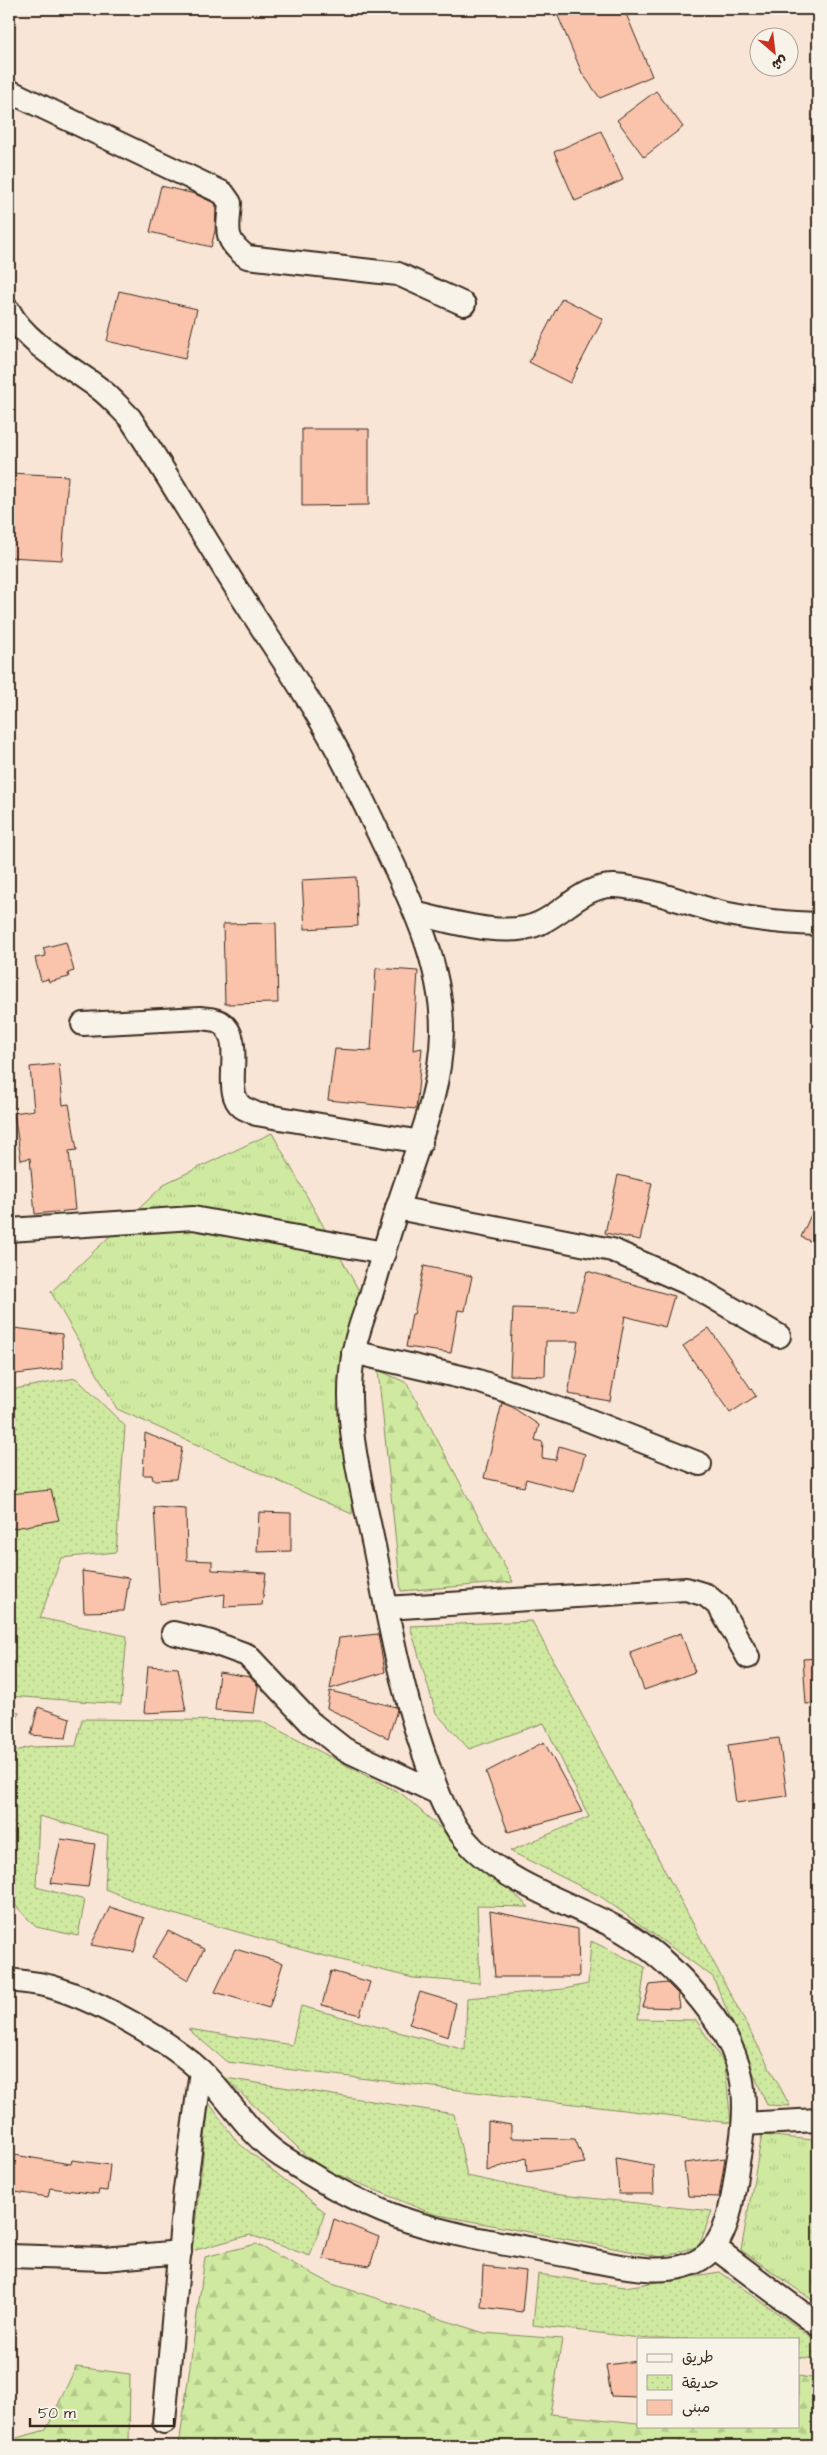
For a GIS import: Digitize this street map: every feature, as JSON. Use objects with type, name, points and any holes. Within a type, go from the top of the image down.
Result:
[{"type":"street","points":[[9,91],[223,193],[230,203],[227,236],[235,249],[247,258],[398,274],[464,304]]},
{"type":"street","points":[[9,310],[28,334],[62,363],[98,387],[130,418],[314,708],[350,771],[418,914],[434,967],[442,1026],[438,1079],[422,1142],[397,1208],[353,1352],[351,1399],[354,1448],[386,1608],[414,1723],[438,1793],[453,1825],[475,1850],[508,1874],[624,1931],[668,1964],[693,1990],[734,2054],[741,2078],[744,2124],[725,2227],[714,2247],[700,2260],[664,2270],[619,2266],[473,2237],[409,2221],[380,2210],[346,2193],[272,2150],[243,2122],[201,2072],[180,2054],[139,2028],[89,2002],[53,1988],[9,1980]]},
{"type":"street","points":[[418,914],[466,924],[520,930],[541,923],[594,890],[613,886],[652,893],[729,914],[818,924]]},
{"type":"street","points":[[83,1024],[201,1018],[220,1022],[230,1032],[234,1053],[233,1091],[241,1106],[256,1114],[422,1142]]},
{"type":"street","points":[[397,1208],[612,1250],[692,1285],[779,1336]]},
{"type":"street","points":[[9,1230],[193,1218],[384,1253]]},
{"type":"street","points":[[353,1352],[478,1381],[573,1414],[700,1464]]},
{"type":"street","points":[[386,1608],[686,1589],[706,1595],[719,1606],[748,1657]]},
{"type":"street","points":[[173,1633],[211,1642],[247,1656],[311,1723],[344,1749],[438,1793]]},
{"type":"street","points":[[164,2422],[185,2189],[201,2072]]},
{"type":"street","points":[[744,2124],[818,2120]]},
{"type":"street","points":[[714,2247],[818,2326]]},
{"type":"street","points":[[9,2256],[105,2259],[180,2252]]},
{"type":"green space","points":[[272,1133],[359,1291],[352,1514],[117,1409],[51,1292],[166,1183]]},
{"type":"green space","points":[[378,1370],[407,1383],[513,1582],[401,1591]]},
{"type":"green space","points":[[76,1378],[125,1426],[116,1552],[61,1558],[40,1618],[127,1636],[121,1704],[9,1696],[9,1390]]},
{"type":"green space","points":[[532,1621],[790,2106],[767,2105],[713,1977],[600,1896],[510,1851],[589,1817],[544,1723],[469,1749],[436,1713],[410,1626]]},
{"type":"green space","points":[[9,1710],[19,1712],[9,1747]]},
{"type":"green space","points":[[82,1719],[261,1721],[402,1794],[529,1907],[477,1906],[480,1983],[413,1978],[313,1953],[152,1908],[105,1889],[108,1835],[39,1816],[36,1887],[85,1900],[78,1936],[36,1927],[9,1899],[9,1753],[30,1747],[76,1746]]},
{"type":"green space","points":[[591,1941],[645,1967],[638,2019],[696,2020],[725,2065],[731,2123],[227,2062],[188,2029],[292,2045],[301,2006],[465,2050],[467,1998],[564,1989],[588,1984]]},
{"type":"green space","points":[[225,2078],[454,2114],[467,2176],[552,2194],[712,2211],[699,2246],[661,2257],[433,2214],[317,2166]]},
{"type":"green space","points":[[209,2103],[237,2142],[325,2212],[310,2256],[250,2235],[192,2251]]},
{"type":"green space","points":[[762,2135],[813,2140],[818,2151],[818,2304],[741,2250]]},
{"type":"green space","points":[[256,2244],[332,2284],[484,2333],[562,2339],[550,2414],[637,2423],[637,2428],[800,2428],[800,2376],[818,2379],[818,2446],[179,2446],[205,2257]]},
{"type":"green space","points":[[720,2272],[818,2342],[818,2359],[800,2357],[800,2338],[640,2338],[533,2325],[538,2274],[625,2287]]},
{"type":"green space","points":[[76,2367],[130,2374],[129,2446],[9,2446],[9,2440],[46,2430]]},
{"type":"building","points":[[555,9],[624,9],[652,76],[600,98],[582,73]]},
{"type":"building","points":[[656,91],[683,127],[644,157],[617,120]]},
{"type":"building","points":[[601,131],[623,180],[575,201],[554,152]]},
{"type":"building","points":[[161,186],[195,194],[214,203],[216,207],[215,231],[211,247],[150,232]]},
{"type":"building","points":[[119,291],[197,309],[185,359],[107,341]]},
{"type":"building","points":[[562,298],[603,319],[570,383],[529,362]]},
{"type":"building","points":[[302,429],[369,429],[369,505],[302,506]]},
{"type":"building","points":[[9,473],[68,476],[62,560],[9,557]]},
{"type":"building","points":[[356,877],[358,926],[305,929],[302,880]]},
{"type":"building","points":[[276,923],[278,1003],[225,1004],[223,924]]},
{"type":"building","points":[[66,942],[74,971],[68,973],[69,977],[49,982],[48,979],[41,981],[35,958],[46,956],[43,948]]},
{"type":"building","points":[[376,968],[418,971],[413,1050],[422,1048],[416,1109],[328,1100],[335,1049],[371,1051]]},
{"type":"building","points":[[59,1064],[63,1105],[69,1104],[77,1150],[69,1151],[75,1210],[35,1214],[30,1158],[21,1160],[14,1113],[34,1110],[30,1067]]},
{"type":"building","points":[[618,1175],[652,1183],[640,1240],[605,1233]]},
{"type":"building","points":[[818,1199],[818,1245],[801,1237]]},
{"type":"building","points":[[424,1266],[472,1276],[465,1311],[458,1310],[451,1353],[406,1347]]},
{"type":"building","points":[[587,1271],[674,1296],[665,1327],[625,1316],[610,1401],[568,1394],[578,1341],[546,1341],[545,1376],[510,1375],[513,1308],[576,1310]]},
{"type":"building","points":[[14,1328],[62,1334],[63,1368],[9,1375]]},
{"type":"building","points":[[709,1328],[756,1396],[730,1413],[683,1346]]},
{"type":"building","points":[[502,1403],[512,1407],[539,1425],[535,1440],[543,1442],[542,1458],[556,1460],[559,1446],[585,1454],[574,1492],[526,1479],[524,1487],[484,1478]]},
{"type":"building","points":[[145,1433],[182,1448],[176,1479],[153,1480],[152,1475],[143,1475]]},
{"type":"building","points":[[51,1490],[59,1520],[9,1529],[9,1494]]},
{"type":"building","points":[[154,1507],[186,1509],[187,1560],[212,1561],[212,1570],[266,1573],[262,1605],[224,1607],[225,1594],[160,1604]]},
{"type":"building","points":[[259,1512],[291,1513],[291,1551],[257,1552]]},
{"type":"building","points":[[82,1571],[129,1578],[124,1611],[84,1612]]},
{"type":"building","points":[[681,1633],[695,1672],[644,1690],[630,1652]]},
{"type":"building","points":[[378,1634],[385,1672],[330,1689],[339,1638]]},
{"type":"building","points":[[818,1658],[818,1703],[806,1704],[803,1659]]},
{"type":"building","points":[[148,1666],[178,1668],[186,1711],[144,1713]]},
{"type":"building","points":[[219,1672],[250,1677],[258,1686],[254,1713],[215,1710]]},
{"type":"building","points":[[330,1691],[396,1707],[397,1710],[388,1738],[327,1708]]},
{"type":"building","points":[[38,1707],[70,1718],[66,1738],[31,1735]]},
{"type":"building","points":[[779,1738],[787,1796],[736,1803],[728,1745]]},
{"type":"building","points":[[544,1742],[582,1812],[508,1832],[486,1772]]},
{"type":"building","points":[[61,1839],[95,1844],[88,1887],[51,1883]]},
{"type":"building","points":[[110,1907],[144,1918],[134,1952],[91,1945]]},
{"type":"building","points":[[490,1911],[578,1929],[579,1977],[495,1977]]},
{"type":"building","points":[[168,1931],[204,1949],[188,1980],[152,1958]]},
{"type":"building","points":[[235,1949],[283,1963],[269,2008],[215,1992]]},
{"type":"building","points":[[331,1971],[370,1982],[360,2015],[322,2005]]},
{"type":"building","points":[[667,1983],[678,1994],[680,2008],[643,2007],[650,1985]]},
{"type":"building","points":[[420,1992],[456,2003],[448,2037],[409,2024]]},
{"type":"building","points":[[488,2121],[511,2125],[511,2138],[575,2139],[585,2163],[527,2172],[526,2158],[487,2171]]},
{"type":"building","points":[[14,2155],[71,2164],[72,2160],[110,2165],[107,2191],[99,2190],[98,2194],[50,2188],[48,2197],[9,2191]]},
{"type":"building","points":[[616,2158],[653,2165],[654,2194],[619,2194]]},
{"type":"building","points":[[725,2158],[719,2197],[688,2196],[684,2163]]},
{"type":"building","points":[[334,2219],[379,2237],[370,2266],[323,2259]]},
{"type":"building","points":[[483,2266],[526,2271],[522,2312],[481,2307]]},
{"type":"building","points":[[637,2361],[637,2397],[611,2396],[606,2365]]}]
